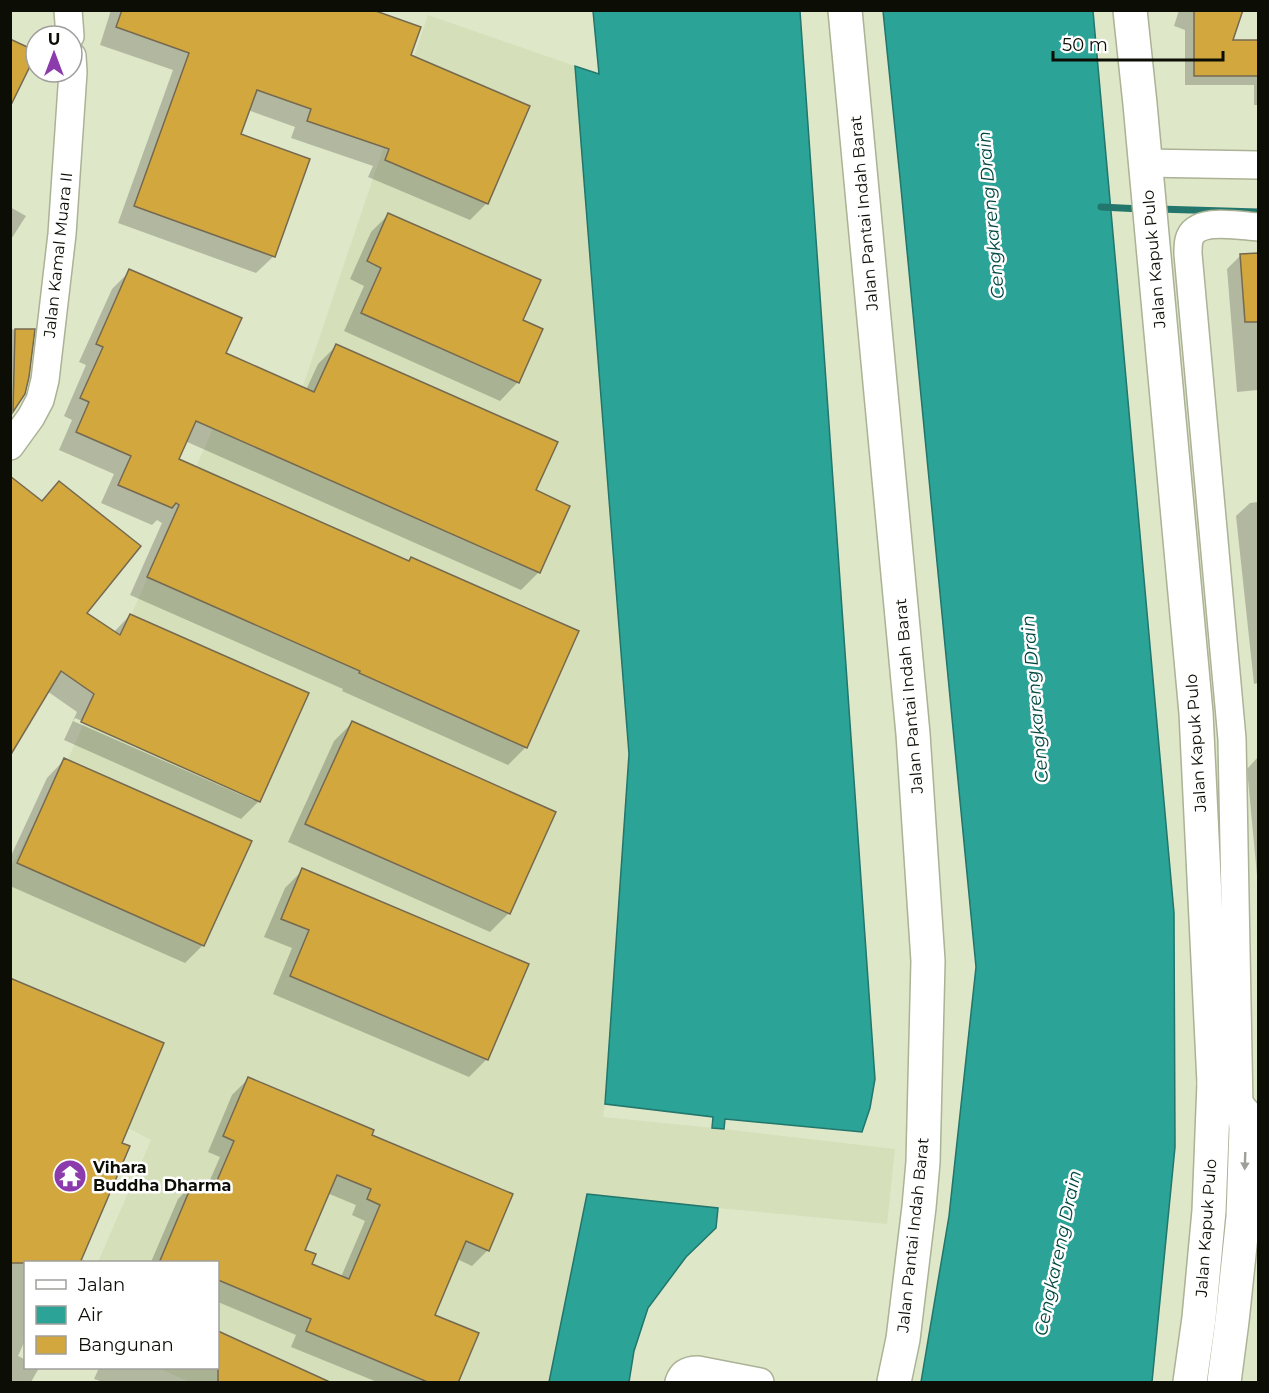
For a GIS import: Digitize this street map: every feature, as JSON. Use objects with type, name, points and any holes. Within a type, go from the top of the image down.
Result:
[{"type":"main road","name":"Jalan Pantai Indah Barat","points":[[845,10],[913,734],[928,961],[923,1162],[903,1339],[894,1383]]},
{"type":"main road","name":"Jalan Kapuk Pulo","points":[[1130,10],[1196,713],[1214,1083],[1209,1211],[1199,1318],[1190,1383]]},
{"type":"main road","points":[[1214,1083],[1247,1113]]},
{"type":"main road","name":"Jalan Kapuk Pulo","points":[[1224,1383],[1250,1219],[1247,1113]]},
{"type":"street","name":"Jalan Kamal Muara II","points":[[10,446],[31,417],[40,400],[45,380],[62,234],[72,84]]},
{"type":"street","points":[[1148,192],[1258,165]]},
{"type":"street","points":[[1247,1113],[1232,739],[1188,254],[1189,238],[1198,228],[1208,224],[1258,227]]},
{"type":"street","points":[[1209,1211],[1250,1219]]},
{"type":"street","points":[[679,1383],[683,1374],[689,1370],[698,1370],[760,1383]]},
{"type":"shaded area","points":[[428,15],[575,66],[629,754],[603,1117],[895,1149],[887,1224],[588,1194],[549,1382],[189,1382],[160,1369],[219,1369],[219,1261],[98,1261],[151,1140],[11,1067],[10,868],[65,766],[239,369],[298,401]]},
{"type":"water","points":[[593,11],[800,11],[875,1079],[870,1108],[862,1132],[725,1119],[724,1129],[712,1128],[713,1117],[605,1104],[629,754],[575,66],[599,74]]},
{"type":"water","name":"Cengkareng Drain","points":[[883,11],[1093,11],[1174,913],[1175,1147],[1152,1382],[921,1382],[949,1216],[976,967]]},
{"type":"water","points":[[587,1194],[718,1208],[716,1228],[686,1257],[648,1308],[634,1351],[629,1382],[549,1382]]},
{"type":"building","points":[[122,10],[373,10],[421,27],[411,55],[530,106],[488,204],[385,160],[389,149],[307,121],[311,109],[257,90],[241,134],[310,159],[275,257],[134,206],[189,53],[116,27]]},
{"type":"building","points":[[1194,10],[1243,10],[1233,40],[1258,40],[1258,76],[1194,76]]},
{"type":"building","points":[[10,39],[24,45],[24,78],[10,107]]},
{"type":"building","points":[[388,213],[541,280],[523,320],[543,329],[519,383],[361,313],[381,268],[367,261]]},
{"type":"building","points":[[1258,253],[1258,322],[1245,322],[1240,254]]},
{"type":"building","points":[[129,269],[242,318],[226,353],[314,392],[336,344],[558,442],[536,490],[570,506],[540,573],[196,421],[179,459],[409,561],[411,557],[579,631],[527,748],[147,577],[179,505],[176,503],[172,508],[118,485],[131,456],[76,432],[89,402],[80,398],[103,347],[96,344]]},
{"type":"building","points":[[15,329],[35,329],[25,394],[13,412]]},
{"type":"building","points":[[10,476],[42,501],[59,481],[141,546],[87,613],[120,635],[130,614],[309,693],[260,802],[81,722],[94,694],[61,671],[10,756]]},
{"type":"building","points":[[352,721],[556,812],[510,914],[305,824]]},
{"type":"building","points":[[64,758],[252,841],[204,946],[17,863]]},
{"type":"building","points":[[302,868],[529,964],[488,1060],[290,976],[309,930],[281,919]]},
{"type":"building","points":[[10,978],[164,1043],[122,1143],[130,1146],[81,1261],[10,1263]]},
{"type":"building","points":[[248,1077],[374,1130],[372,1135],[513,1194],[489,1251],[466,1241],[435,1315],[479,1333],[458,1383],[430,1383],[306,1331],[311,1319],[219,1280],[219,1261],[160,1261],[193,1182],[213,1190],[234,1141],[223,1136]],"holes":[[[337,1175],[371,1189],[367,1199],[380,1205],[349,1279],[312,1264],[316,1254],[305,1250]]]},
{"type":"building","points":[[219,1331],[332,1383],[218,1383]]},
{"type":"waterway","points":[[1101,207],[1141,209]]},
{"type":"waterway","points":[[1158,209],[1258,212]]},
{"type":"place","name":"Vihara Buddha Dharma","points":[[70,1176]]}]
